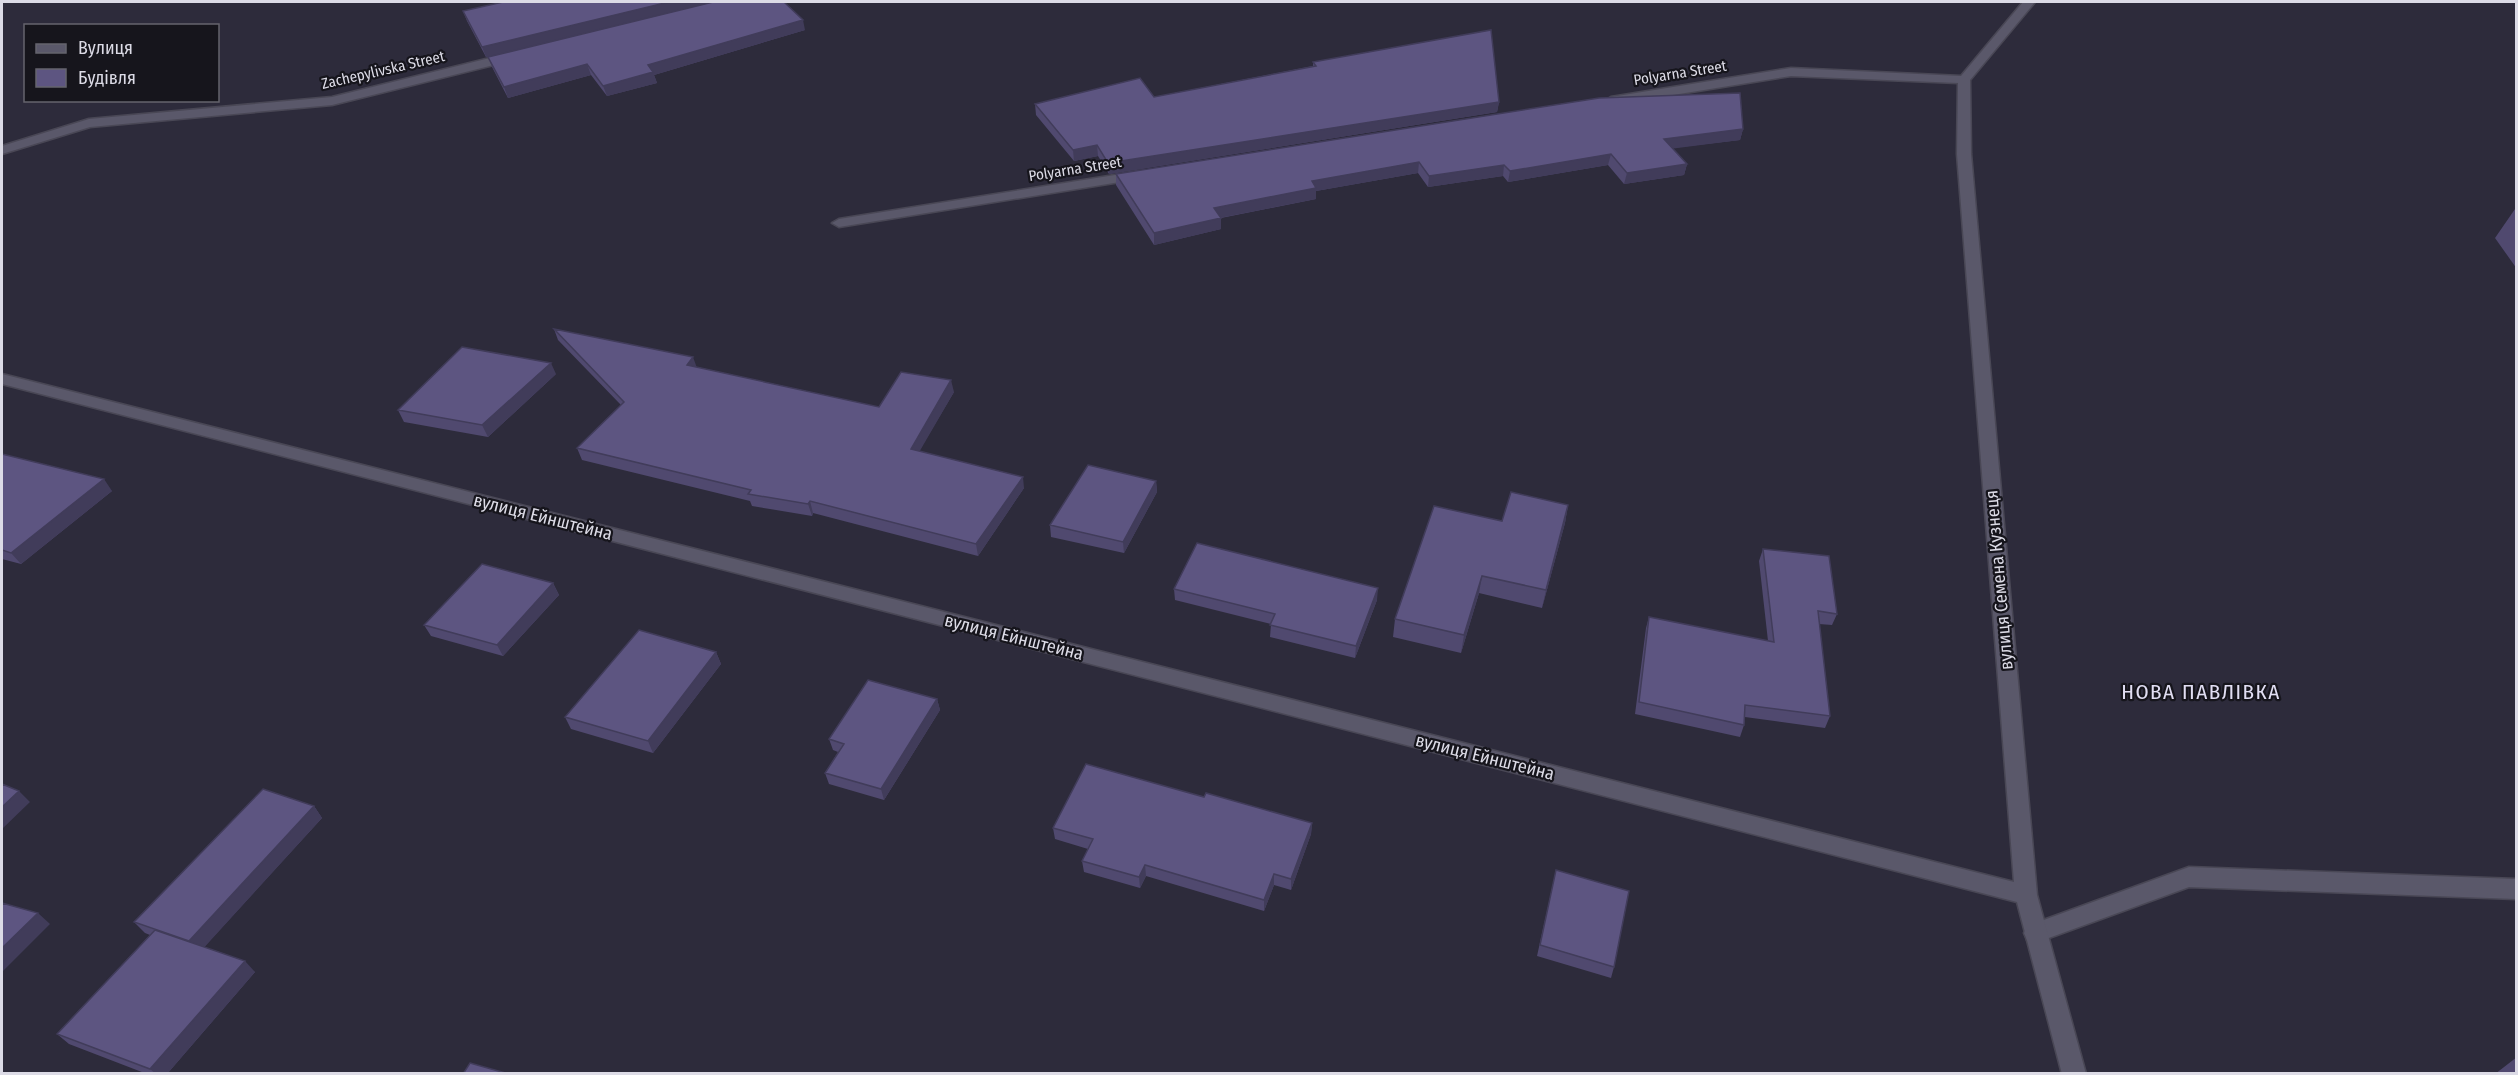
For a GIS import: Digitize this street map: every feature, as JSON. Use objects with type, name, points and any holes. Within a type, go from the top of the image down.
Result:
[{"type":"street","points":[[1964,80],[2030,2]]},
{"type":"street","name":"Zachepylivska Street","points":[[2,150],[88,123],[332,101],[525,53]]},
{"type":"street","name":"Polyarna Street","points":[[1603,102],[1791,72],[1964,80]]},
{"type":"street","name":"вулиця Семена Кузнеця","points":[[1964,80],[1964,154],[2026,895],[2074,1074]]},
{"type":"street","name":"Polyarna Street","points":[[839,223],[1156,173]]},
{"type":"street","name":"вулиця Ейнштейна","points":[[2,379],[2026,895]]},
{"type":"street","points":[[2035,933],[2188,877],[2517,889]]},
{"type":"building","points":[[503,2],[669,2],[482,47],[463,11]]},
{"type":"building","points":[[713,2],[784,2],[803,20],[648,65],[653,72],[603,86],[587,64],[504,87],[488,57]]},
{"type":"building","points":[[1491,30],[1499,102],[1108,163],[1097,145],[1073,150],[1035,104],[1140,78],[1154,97],[1316,66],[1313,62]]},
{"type":"building","points":[[1740,93],[1743,129],[1664,139],[1687,164],[1627,173],[1611,154],[1510,171],[1504,165],[1429,176],[1419,162],[1312,181],[1316,188],[1214,208],[1221,218],[1154,233],[1116,174],[1599,98]]},
{"type":"building","points":[[554,329],[693,357],[687,365],[879,407],[901,372],[951,380],[911,449],[1023,477],[976,544],[810,501],[808,504],[748,494],[751,490],[577,448],[624,402]]},
{"type":"building","points":[[462,347],[551,363],[482,425],[398,410]]},
{"type":"building","points":[[2,454],[104,479],[11,553],[2,550]]},
{"type":"building","points":[[1088,465],[1156,481],[1123,542],[1050,525]]},
{"type":"building","points":[[1511,492],[1568,505],[1546,590],[1482,576],[1464,635],[1395,619],[1434,506],[1502,521]]},
{"type":"building","points":[[1197,543],[1378,588],[1356,646],[1270,625],[1275,614],[1174,589]]},
{"type":"building","points":[[1763,549],[1829,556],[1837,614],[1818,611],[1830,716],[1745,705],[1744,725],[1639,702],[1649,617],[1774,642]]},
{"type":"building","points":[[482,564],[553,583],[497,645],[424,625]]},
{"type":"building","points":[[639,630],[716,652],[648,741],[565,717]]},
{"type":"building","points":[[868,680],[937,699],[881,789],[825,773],[844,744],[829,739]]},
{"type":"building","points":[[1086,764],[1204,797],[1206,793],[1312,823],[1291,879],[1274,874],[1264,900],[1145,865],[1139,877],[1082,861],[1093,839],[1053,828]]},
{"type":"building","points":[[2,784],[19,791],[2,807]]},
{"type":"building","points":[[263,789],[314,806],[189,941],[134,922]]},
{"type":"building","points":[[1556,870],[1629,891],[1614,967],[1540,945]]},
{"type":"building","points":[[2,903],[38,913],[2,948]]},
{"type":"building","points":[[155,930],[245,961],[150,1069],[57,1034]]},
{"type":"building","points":[[470,1063],[509,1074],[463,1074]]},
{"type":"district","name":"НОВА ПАВЛІВКА","points":[[2201,692]]}]
